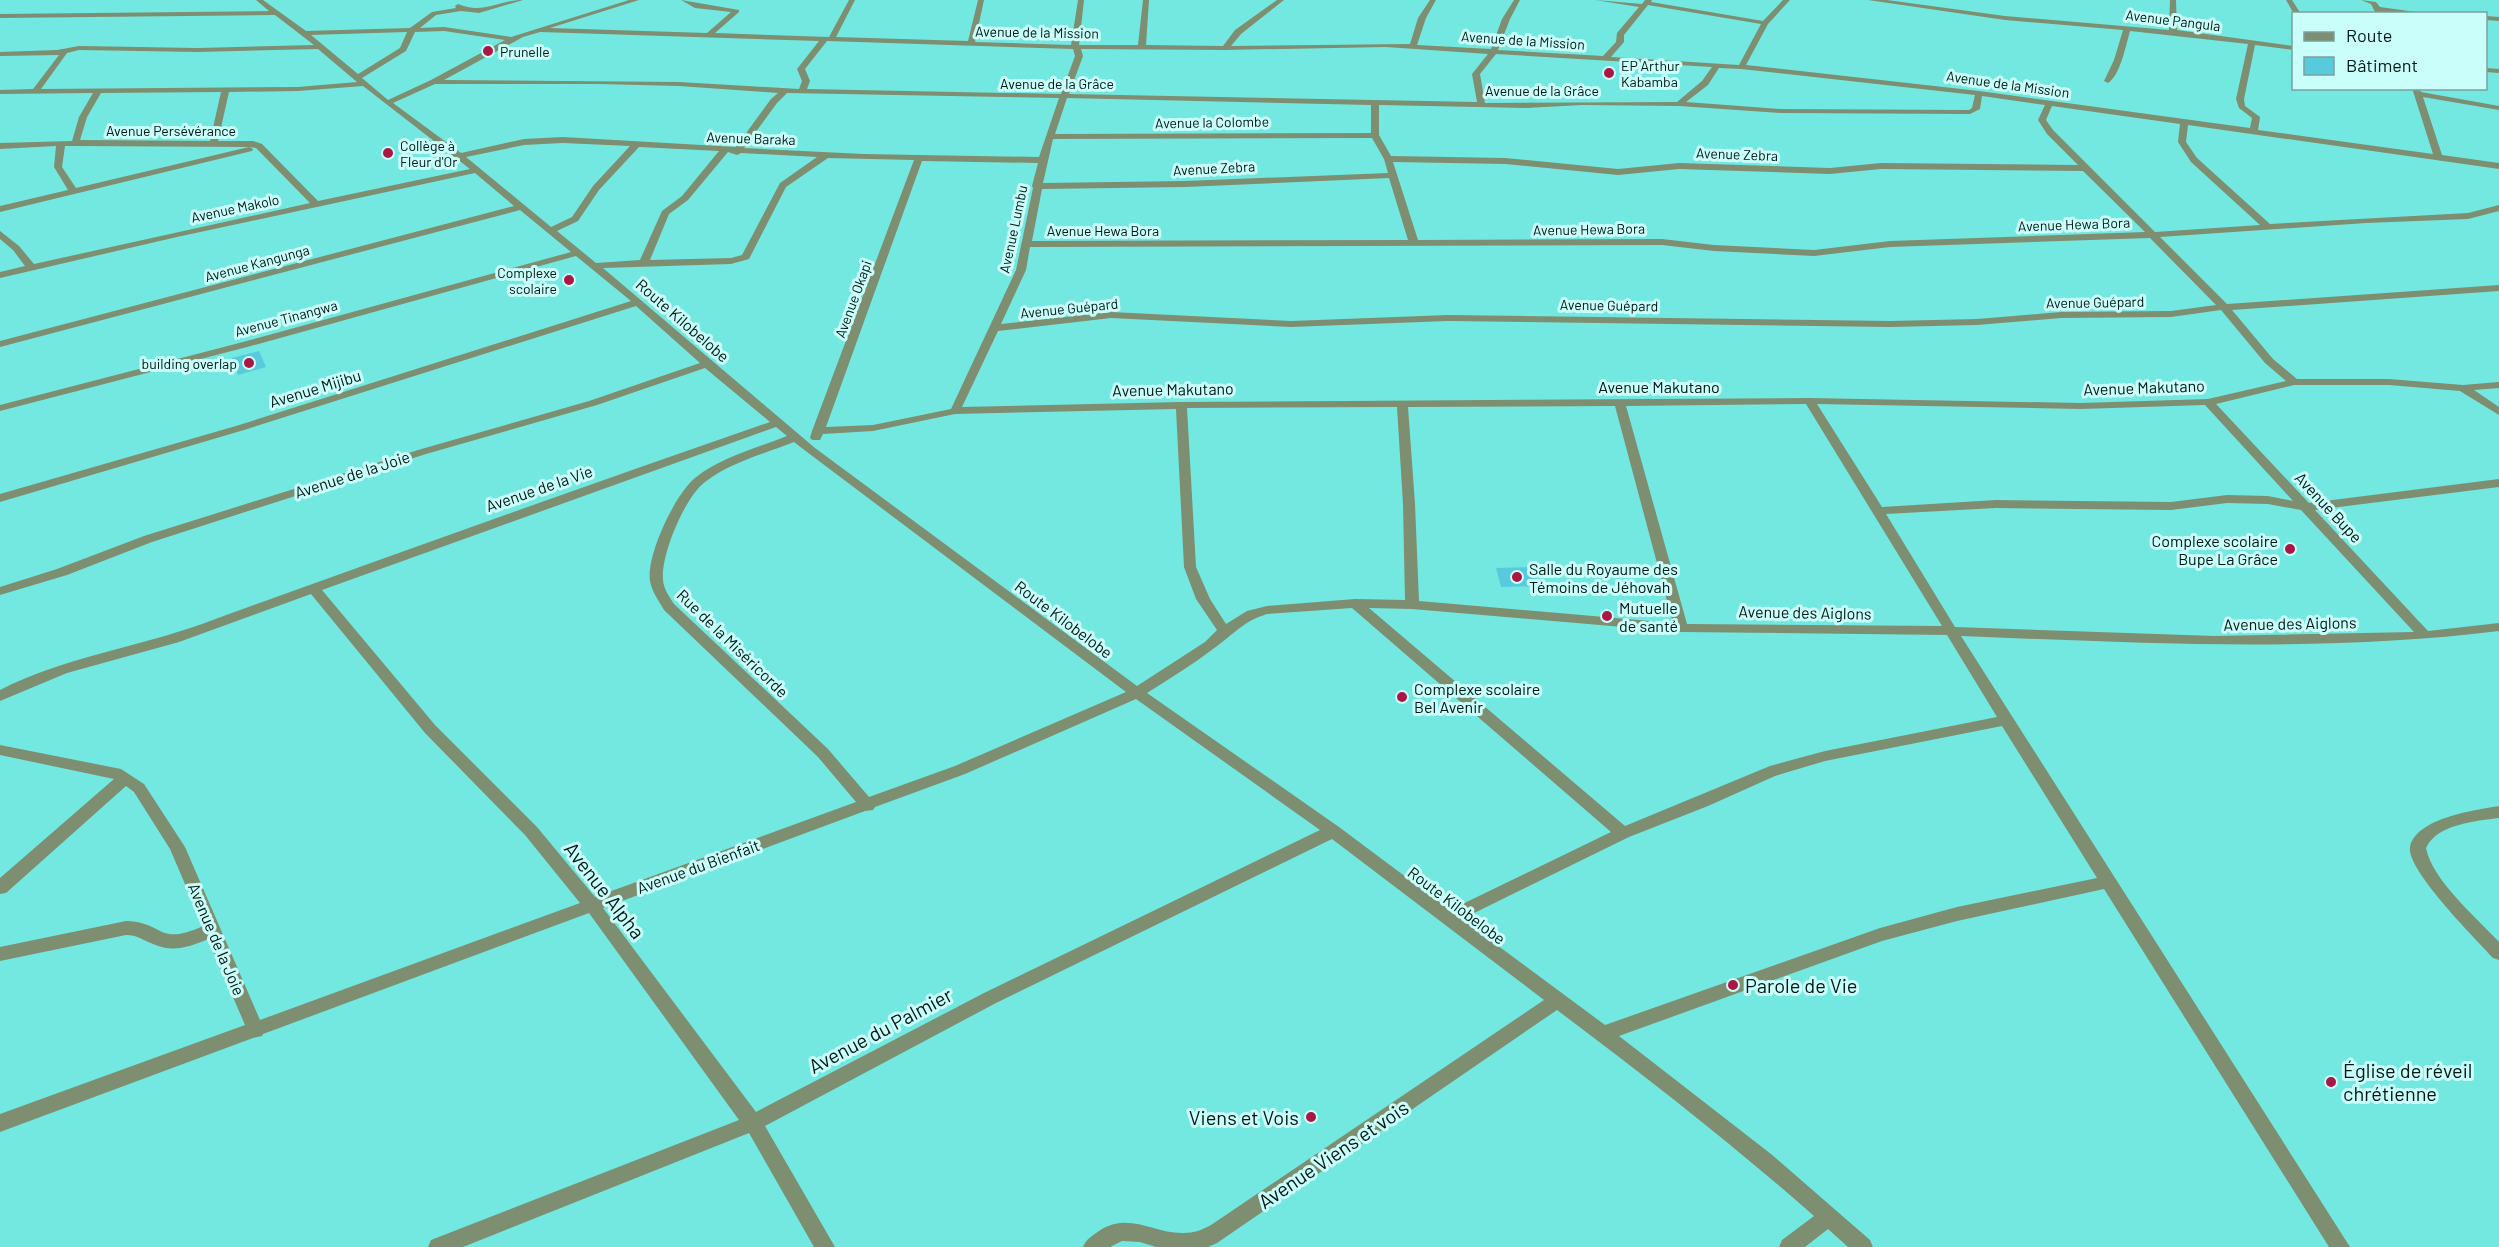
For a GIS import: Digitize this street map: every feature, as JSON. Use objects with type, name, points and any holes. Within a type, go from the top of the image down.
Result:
[{"type":"street","name":"Route Kilobelobe","points":[[259,0],[304,33],[317,47],[387,103],[477,170],[638,302],[707,364],[811,450],[1137,693],[1332,831],[1603,1034],[1706,1113],[1863,1247]]},
{"type":"street","points":[[462,9],[458,7],[464,0]]},
{"type":"street","points":[[0,92],[304,88],[360,81],[403,50],[412,30],[435,12],[462,9],[482,10],[520,0]]},
{"type":"street","points":[[620,0],[635,0]]},
{"type":"street","points":[[387,103],[434,82],[511,39],[635,0]]},
{"type":"street","points":[[684,0],[695,6],[737,11],[708,36]]},
{"type":"street","points":[[802,91],[806,81],[801,69],[828,40],[852,0]]},
{"type":"street","points":[[971,44],[981,0]]},
{"type":"street","name":"Avenue Lumbu","points":[[956,411],[1021,270],[1043,160],[1079,56],[1076,47],[1081,0]]},
{"type":"street","points":[[1142,47],[1146,0]]},
{"type":"street","points":[[1225,48],[1238,32],[1281,0]]},
{"type":"street","points":[[1413,46],[1422,18],[1433,0]]},
{"type":"street","points":[[1481,103],[1476,74],[1494,51],[1506,19],[1517,0]]},
{"type":"street","points":[[1598,0],[1646,3],[1765,22]]},
{"type":"street","points":[[1741,67],[1765,22],[1787,0]]},
{"type":"street","name":"Avenue Pangula","points":[[1871,0],[2006,18],[2127,27],[2292,48]]},
{"type":"street","points":[[2173,0],[2173,32]]},
{"type":"street","points":[[2364,0],[2373,2],[2379,11],[2395,12]]},
{"type":"street","points":[[1605,59],[1620,42],[1620,35],[1646,3]]},
{"type":"street","points":[[0,16],[277,14]]},
{"type":"street","points":[[2108,81],[2118,60],[2127,27]]},
{"type":"street","points":[[304,33],[455,30],[511,39]]},
{"type":"street","name":"Avenue de la Mission","points":[[540,30],[1076,47],[1225,48],[1342,44],[1413,46],[1741,67],[1979,93],[2499,166]]},
{"type":"street","points":[[2253,43],[2242,83],[2241,102],[2242,107],[2256,117],[2253,132]]},
{"type":"street","points":[[0,54],[60,52],[79,48],[198,50],[317,47]]},
{"type":"street","points":[[36,91],[63,56],[60,52]]},
{"type":"street","points":[[1679,104],[1705,83],[1717,66]]},
{"type":"street","name":"Avenue de la Grâce","points":[[434,82],[599,82],[785,91],[1527,105],[1679,104],[1774,111],[1967,112],[1976,109],[1979,93]]},
{"type":"street","points":[[75,143],[83,117],[99,90]]},
{"type":"street","points":[[214,142],[225,90]]},
{"type":"street","points":[[737,152],[774,100],[785,91]]},
{"type":"street","points":[[2438,157],[2417,91],[2499,108]]},
{"type":"street","points":[[1375,102],[1375,135],[1388,159],[1414,243]]},
{"type":"street","points":[[2049,104],[2044,111],[2043,123],[2224,307],[2268,361],[2295,382]]},
{"type":"street","points":[[2184,122],[2182,142],[2194,160],[2268,228]]},
{"type":"street","name":"Avenue la Colombe","points":[[1050,137],[1375,135]]},
{"type":"street","name":"Avenue Baraka","points":[[459,156],[536,140],[737,152],[1043,160]]},
{"type":"street","name":"Avenue Persévérance","points":[[0,146],[214,142],[259,146],[316,204]]},
{"type":"street","points":[[61,144],[58,167],[73,190]]},
{"type":"street","points":[[550,231],[575,219],[596,188],[636,145]]},
{"type":"street","points":[[0,208],[259,146]]},
{"type":"street","points":[[644,263],[665,213],[685,198],[724,151]]},
{"type":"street","points":[[594,266],[731,261],[746,257],[761,223],[783,185],[826,155]]},
{"type":"street","name":"Avenue Okapi","points":[[811,450],[919,158]]},
{"type":"street","name":"Avenue Zebra","points":[[1388,159],[1505,161],[1618,172],[1679,166],[1830,171],[1881,166],[2086,168]]},
{"type":"street","name":"Avenue Makolo","points":[[0,275],[477,170]]},
{"type":"street","name":"Avenue Zebra","points":[[1036,186],[1185,184],[1392,175]]},
{"type":"street","name":"Avenue Kangunga","points":[[0,344],[520,207]]},
{"type":"street","name":"Avenue Hewa Bora","points":[[1025,244],[1662,242],[1714,248],[1805,253],[1890,244],[2152,235],[2468,216],[2499,208]]},
{"type":"street","points":[[0,234],[32,267]]},
{"type":"street","name":"Avenue Tinangwa","points":[[0,408],[247,344],[578,253]]},
{"type":"street","name":"Avenue Guépard","points":[[995,328],[1111,315],[1291,324],[1448,318],[1890,324],[1977,322],[2061,315],[2163,315],[2224,307],[2499,288]]},
{"type":"street","name":"Avenue Mijibu","points":[[0,498],[116,467],[200,439],[392,382],[638,302]]},
{"type":"street","name":"Avenue de la Joie","points":[[0,591],[62,572],[148,539],[422,452],[593,403],[707,364]]},
{"type":"street","name":"Avenue Makutano","points":[[818,431],[873,428],[956,411],[1181,405],[1809,401],[2081,406],[2208,402],[2295,382],[2389,382],[2463,388],[2499,385]]},
{"type":"street","points":[[2463,388],[2499,412]]},
{"type":"street","points":[[1809,401],[1880,512],[2006,720],[2340,1247]]},
{"type":"street","name":"Avenue Bupe","points":[[2208,402],[2425,636]]},
{"type":"street","points":[[1402,403],[1413,605]]},
{"type":"street","points":[[1620,403],[1681,628]]},
{"type":"street","points":[[1181,405],[1190,567],[1203,599],[1224,631]]},
{"type":"street","name":"Avenue de la Vie","points":[[0,696],[34,681],[130,649],[174,639],[497,520],[777,423]]},
{"type":"street","name":"Rue de la Miséricorde","points":[[795,437],[713,472],[696,483],[687,493],[669,528],[656,565],[656,577],[662,596],[669,607],[823,753],[868,806]]},
{"type":"street","points":[[1880,512],[1996,504],[2171,506],[2227,499],[2268,500],[2307,507],[2499,483]]},
{"type":"street","name":"Avenue Alpha","points":[[314,588],[430,729],[531,831],[591,904],[753,1123],[825,1247]]},
{"type":"street","points":[[1355,603],[1623,833]]},
{"type":"street","name":"Avenue des Aiglons","points":[[1137,693],[1210,645],[1224,631],[1252,615],[1267,610],[1355,603],[1413,605],[1681,628],[1951,631],[2215,641],[2347,640],[2425,636],[2499,627]]},
{"type":"street","name":"Avenue du Bienfait","points":[[0,1124],[256,1031],[591,904],[868,806],[960,770],[1137,693]]},
{"type":"street","points":[[1448,918],[1623,833],[1794,763],[1920,735],[2006,720]]},
{"type":"street","name":"Avenue de la Joie","points":[[0,750],[113,772],[139,788],[177,847],[256,1031]]},
{"type":"street","points":[[0,888],[125,778]]},
{"type":"street","points":[[2499,812],[2444,824],[2424,838],[2418,846],[2418,856],[2426,871],[2499,953]]},
{"type":"street","name":"Avenue du Palmier","points":[[438,1247],[753,1123],[990,999],[1332,831]]},
{"type":"street","points":[[1603,1034],[1880,935],[1957,914],[2108,882]]},
{"type":"street","points":[[0,954],[126,928],[139,927],[168,943],[180,943],[213,929]]},
{"type":"street","name":"Avenue Viens et vois","points":[[1093,1247],[1113,1234],[1130,1230],[1170,1243],[1188,1243],[1215,1233],[1556,1001]]},
{"type":"street","points":[[1789,1247],[1828,1217]]},
{"type":"building","name":"building overlap","points":[[259,351],[266,367],[238,375],[232,358]]},
{"type":"building","name":"Salle du Royaume des Témoins de Jéhovah","points":[[1533,567],[1539,586],[1501,587],[1496,568]]},
{"type":"place","name":"Prunelle","points":[[488,51]]},
{"type":"place","name":"EP Arthur Kabamba","points":[[1609,73]]},
{"type":"place","name":"Collège à Fleur d'Or","points":[[388,153]]},
{"type":"place","name":"Complexe scolaire","points":[[569,280]]},
{"type":"place","name":"building overlap","points":[[249,363]]},
{"type":"place","name":"Complexe scolaire Bupe La Grâce","points":[[2290,549]]},
{"type":"place","name":"Salle du Royaume des Témoins de Jéhovah","points":[[1517,577]]},
{"type":"place","name":"Mutuelle de santé","points":[[1607,616]]},
{"type":"place","name":"Complexe scolaire Bel Avenir","points":[[1402,697]]},
{"type":"place","name":"Parole de Vie","points":[[1733,985]]},
{"type":"place","name":"Église de réveil chrétienne","points":[[2331,1082]]},
{"type":"place","name":"Viens et Vois","points":[[1311,1117]]}]
